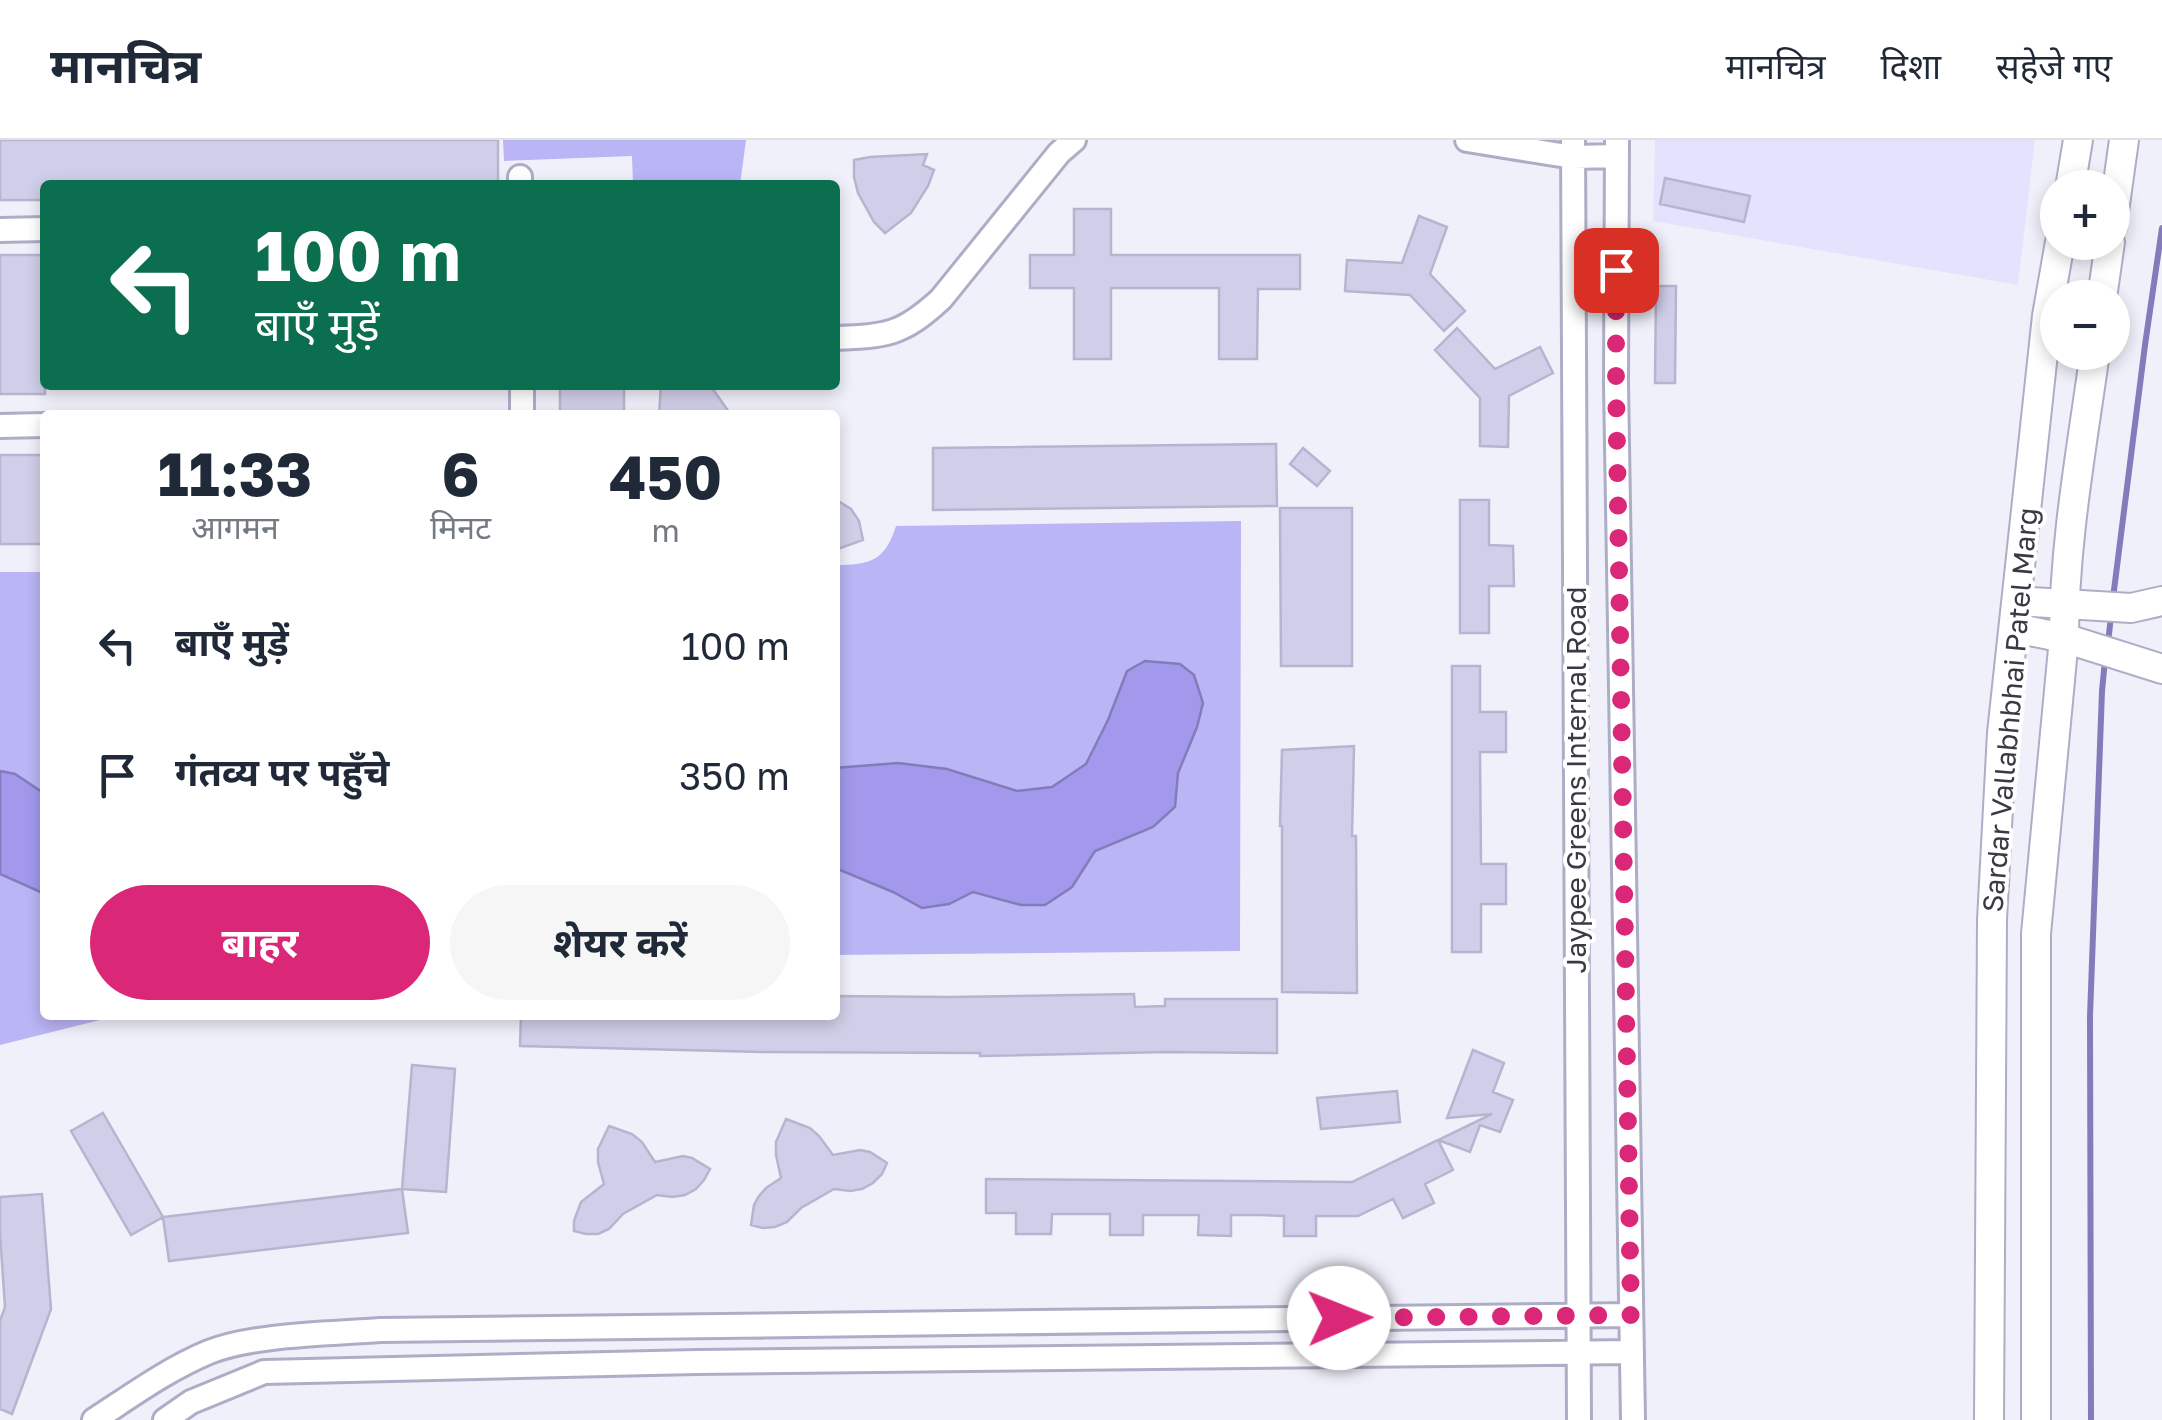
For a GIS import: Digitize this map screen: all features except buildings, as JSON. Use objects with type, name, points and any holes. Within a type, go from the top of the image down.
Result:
[{"type":"street","points":[[840,338],[891,334],[921,317],[941,299],[1059,153],[1074,140]]},
{"type":"street","points":[[1467,140],[1573,149],[1617,148]]},
{"type":"street","points":[[2073,170],[2078,140]]},
{"type":"street","points":[[2120,170],[2124,140]]},
{"type":"street","name":"Jaypee Greens Internal Road","points":[[1617,148],[1616,383],[1633,1420]]},
{"type":"street","name":"Jaypee Greens Internal Road","points":[[1573,149],[1579,1420]]},
{"type":"street","points":[[0,230],[40,230]]},
{"type":"street","name":"Sardar Vallabhbhai Patel Marg","points":[[1989,1420],[1992,920],[2002,733],[2057,260]]},
{"type":"street","name":"Sardar Vallabhbhai Patel Marg","points":[[2036,1420],[2036,934],[2072,517],[2092,370]]},
{"type":"street","points":[[0,426],[40,426]]},
{"type":"street","points":[[2016,614],[2064,604],[2132,608],[2162,601]]},
{"type":"street","points":[[2016,614],[2064,638],[2162,669]]},
{"type":"street","points":[[94,1420],[154,1380],[211,1352],[264,1340],[380,1330],[1631,1315]]},
{"type":"street","points":[[481,1329],[481,1366]]},
{"type":"street","points":[[165,1420],[191,1402],[264,1372],[1632,1352]]},
{"type":"shaded area","points":[[503,140],[746,140],[741,180],[633,180],[632,156],[504,161]]},
{"type":"shaded area","points":[[1655,140],[2035,140],[2018,285],[1653,221]]},
{"type":"shaded area","points":[[1241,521],[1240,951],[840,955],[840,870],[922,908],[949,904],[973,891],[1021,905],[1072,887],[1095,851],[1153,828],[1175,807],[1178,773],[1197,727],[1180,664],[1145,661],[1127,671],[1086,764],[1052,787],[1017,791],[947,769],[898,763],[840,768],[840,565],[874,559],[887,547],[896,526]]},
{"type":"shaded area","points":[[0,572],[40,572],[40,791],[15,774],[0,771]]},
{"type":"shaded area","points":[[1145,661],[1180,664],[1194,675],[1203,703],[1197,727],[1178,773],[1175,807],[1153,827],[1095,851],[1072,887],[1045,905],[1021,905],[973,892],[949,904],[922,908],[840,870],[840,768],[898,763],[947,769],[1017,791],[1052,787],[1086,764],[1127,671]]},
{"type":"shaded area","points":[[0,771],[15,774],[40,791],[40,892],[0,874]]},
{"type":"shaded area","points":[[0,874],[40,892],[40,1020],[100,1020],[0,1045]]},
{"type":"waterway","points":[[2113,598],[2162,228]]},
{"type":"waterway","points":[[2108,643],[2111,616]]},
{"type":"waterway","points":[[2091,1420],[2090,1016],[2105,660]]},
{"type":"route","points":[[1339,1318],[1631,1315],[1616,270]]}]
